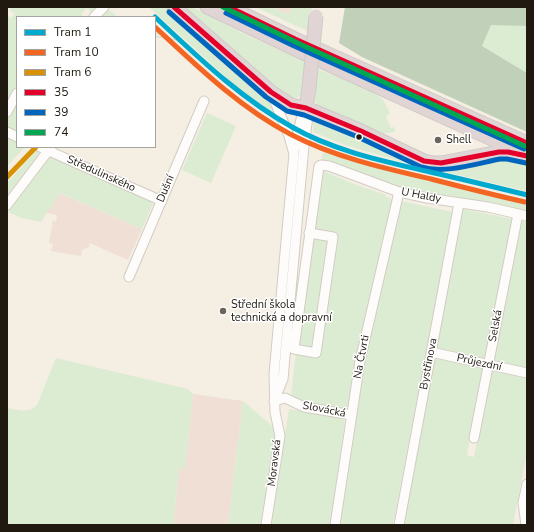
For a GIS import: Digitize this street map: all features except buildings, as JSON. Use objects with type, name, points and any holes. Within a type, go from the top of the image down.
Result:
[{"type":"highway","points":[[174,7],[271,92],[290,105],[306,108],[361,130],[419,160],[433,163],[447,162],[499,152],[508,152],[527,156]]},
{"type":"highway","points":[[207,7],[527,156]]},
{"type":"highway","points":[[229,7],[527,143]]},
{"type":"highway","points":[[306,108],[316,11]]},
{"type":"street","points":[[95,16],[104,7]]},
{"type":"street","points":[[271,92],[289,136],[294,154]]},
{"type":"street","points":[[7,112],[16,95]]},
{"type":"street","name":"Dušní","points":[[129,278],[204,101]]},
{"type":"street","points":[[274,401],[283,379],[303,152],[308,116],[306,108]]},
{"type":"street","name":"Moravská","points":[[266,525],[280,436],[274,401],[274,374],[294,154],[302,114],[306,108]]},
{"type":"street","points":[[7,132],[16,136]]},
{"type":"street","points":[[7,205],[46,148]]},
{"type":"street","name":"Středulinského","points":[[46,148],[162,201]]},
{"type":"street","name":"U Haldy","points":[[309,233],[319,166],[321,164],[399,192],[523,215]]},
{"type":"street","name":"Na Čtvrti","points":[[335,525],[360,361],[399,192]]},
{"type":"street","name":"Bystřinova","points":[[399,525],[459,203]]},
{"type":"street","name":"Selská","points":[[474,438],[488,365],[523,215]]},
{"type":"street","points":[[309,233],[333,237],[316,353],[294,349],[309,233]]},
{"type":"street","name":"Průjezdní","points":[[431,352],[527,373]]},
{"type":"street","name":"Slovácká","points":[[274,401],[285,398],[304,407],[352,415]]},
{"type":"street","points":[[526,525],[525,508],[523,503],[527,484]]},
{"type":"shaded area","points":[[272,7],[292,7],[289,15]]},
{"type":"shaded area","points":[[59,193],[142,229],[128,260],[90,243],[89,247],[82,250],[81,256],[51,251],[53,244],[49,243],[53,221],[56,222],[57,215],[47,213]]},
{"type":"shaded area","points":[[193,394],[243,401],[228,525],[173,525],[179,468],[185,468]]},
{"type":"green space","points":[[10,7],[99,7],[93,14],[87,8],[81,14],[82,16],[16,16],[16,90],[7,105],[7,15],[11,18],[15,14],[10,10]]},
{"type":"green space","points":[[149,7],[168,7],[266,95],[278,116],[239,89]]},
{"type":"green space","points":[[180,7],[192,7],[240,32],[307,63],[304,89],[299,97],[290,99],[282,94]]},
{"type":"green space","points":[[255,7],[272,7],[289,15],[292,7],[312,7],[310,32]]},
{"type":"green space","points":[[345,7],[527,7],[527,26],[491,25],[482,46],[527,73],[527,132],[362,57],[339,43]]},
{"type":"green space","points":[[107,8],[117,16],[98,16]]},
{"type":"green space","points":[[491,24],[527,26],[527,73],[482,46]]},
{"type":"green space","points":[[156,25],[167,35],[156,35]]},
{"type":"green space","points":[[317,69],[371,91],[383,100],[390,114],[386,116],[391,128],[395,127],[395,132],[381,134],[317,105],[315,100]]},
{"type":"green space","points":[[16,100],[16,131],[7,127],[7,116]]},
{"type":"green space","points":[[207,113],[236,126],[211,183],[182,170]]},
{"type":"green space","points":[[320,118],[349,135],[368,138],[415,163],[510,155],[527,163],[527,191],[399,161],[345,145],[313,132],[313,121]]},
{"type":"green space","points":[[7,137],[16,141],[16,148],[24,148],[7,166]]},
{"type":"green space","points":[[323,149],[393,170],[527,203],[527,211],[481,201],[400,188],[335,163],[322,161]]},
{"type":"green space","points":[[37,150],[39,154],[7,199],[7,183]]},
{"type":"green space","points":[[51,156],[152,202],[153,204],[142,229],[60,193],[41,222],[22,218],[8,212],[48,157]]},
{"type":"green space","points":[[321,170],[354,184],[386,195],[385,196],[394,200],[349,404],[347,408],[343,410],[315,406],[301,402],[291,395],[296,352],[317,355],[336,233],[312,231]]},
{"type":"green space","points":[[401,201],[453,212],[393,525],[338,525],[365,358]]},
{"type":"green space","points":[[462,209],[513,219],[485,359],[436,348]]},
{"type":"green space","points":[[521,221],[527,222],[527,368],[493,361]]},
{"type":"green space","points":[[313,237],[329,240],[314,348],[298,348]]},
{"type":"green space","points":[[434,357],[483,368],[467,455],[474,457],[491,370],[527,377],[527,452],[513,525],[402,525]]},
{"type":"green space","points":[[56,358],[188,389],[193,394],[185,469],[179,468],[173,525],[7,525],[7,408],[30,410],[37,405]]},
{"type":"green space","points":[[243,401],[277,430],[268,483],[265,484],[264,487],[267,490],[262,525],[228,525]]},
{"type":"green space","points":[[289,409],[341,418],[345,422],[330,525],[270,525]]},
{"type":"tram line","name":"1","points":[[156,18],[237,90],[273,116],[308,135],[342,149],[377,159],[527,195]]},
{"type":"tram line","name":"10","points":[[156,28],[236,99],[290,134],[324,149],[377,166],[525,202]]},
{"type":"tram line","points":[[156,37],[173,39],[188,48]]},
{"type":"tram line","name":"6","points":[[7,177],[35,148]]},
{"type":"transit line","name":"35","points":[[174,7],[271,92],[291,105],[306,108],[361,131],[424,161],[441,163],[499,152],[508,152],[527,156]]},
{"type":"transit line","name":"74","points":[[223,7],[302,45],[527,147]]},
{"type":"transit line","name":"35","points":[[229,7],[295,39],[527,143]]},
{"type":"transit line","name":"39","points":[[169,12],[266,97],[287,111],[304,115],[358,137],[421,167],[430,169],[450,169],[500,159],[526,163]]},
{"type":"transit line","name":"39","points":[[226,13],[292,45],[524,149]]},
{"type":"place","name":"Shell","points":[[438,140]]},
{"type":"place","name":"Střední škola technická a dopravní","points":[[223,311]]}]
